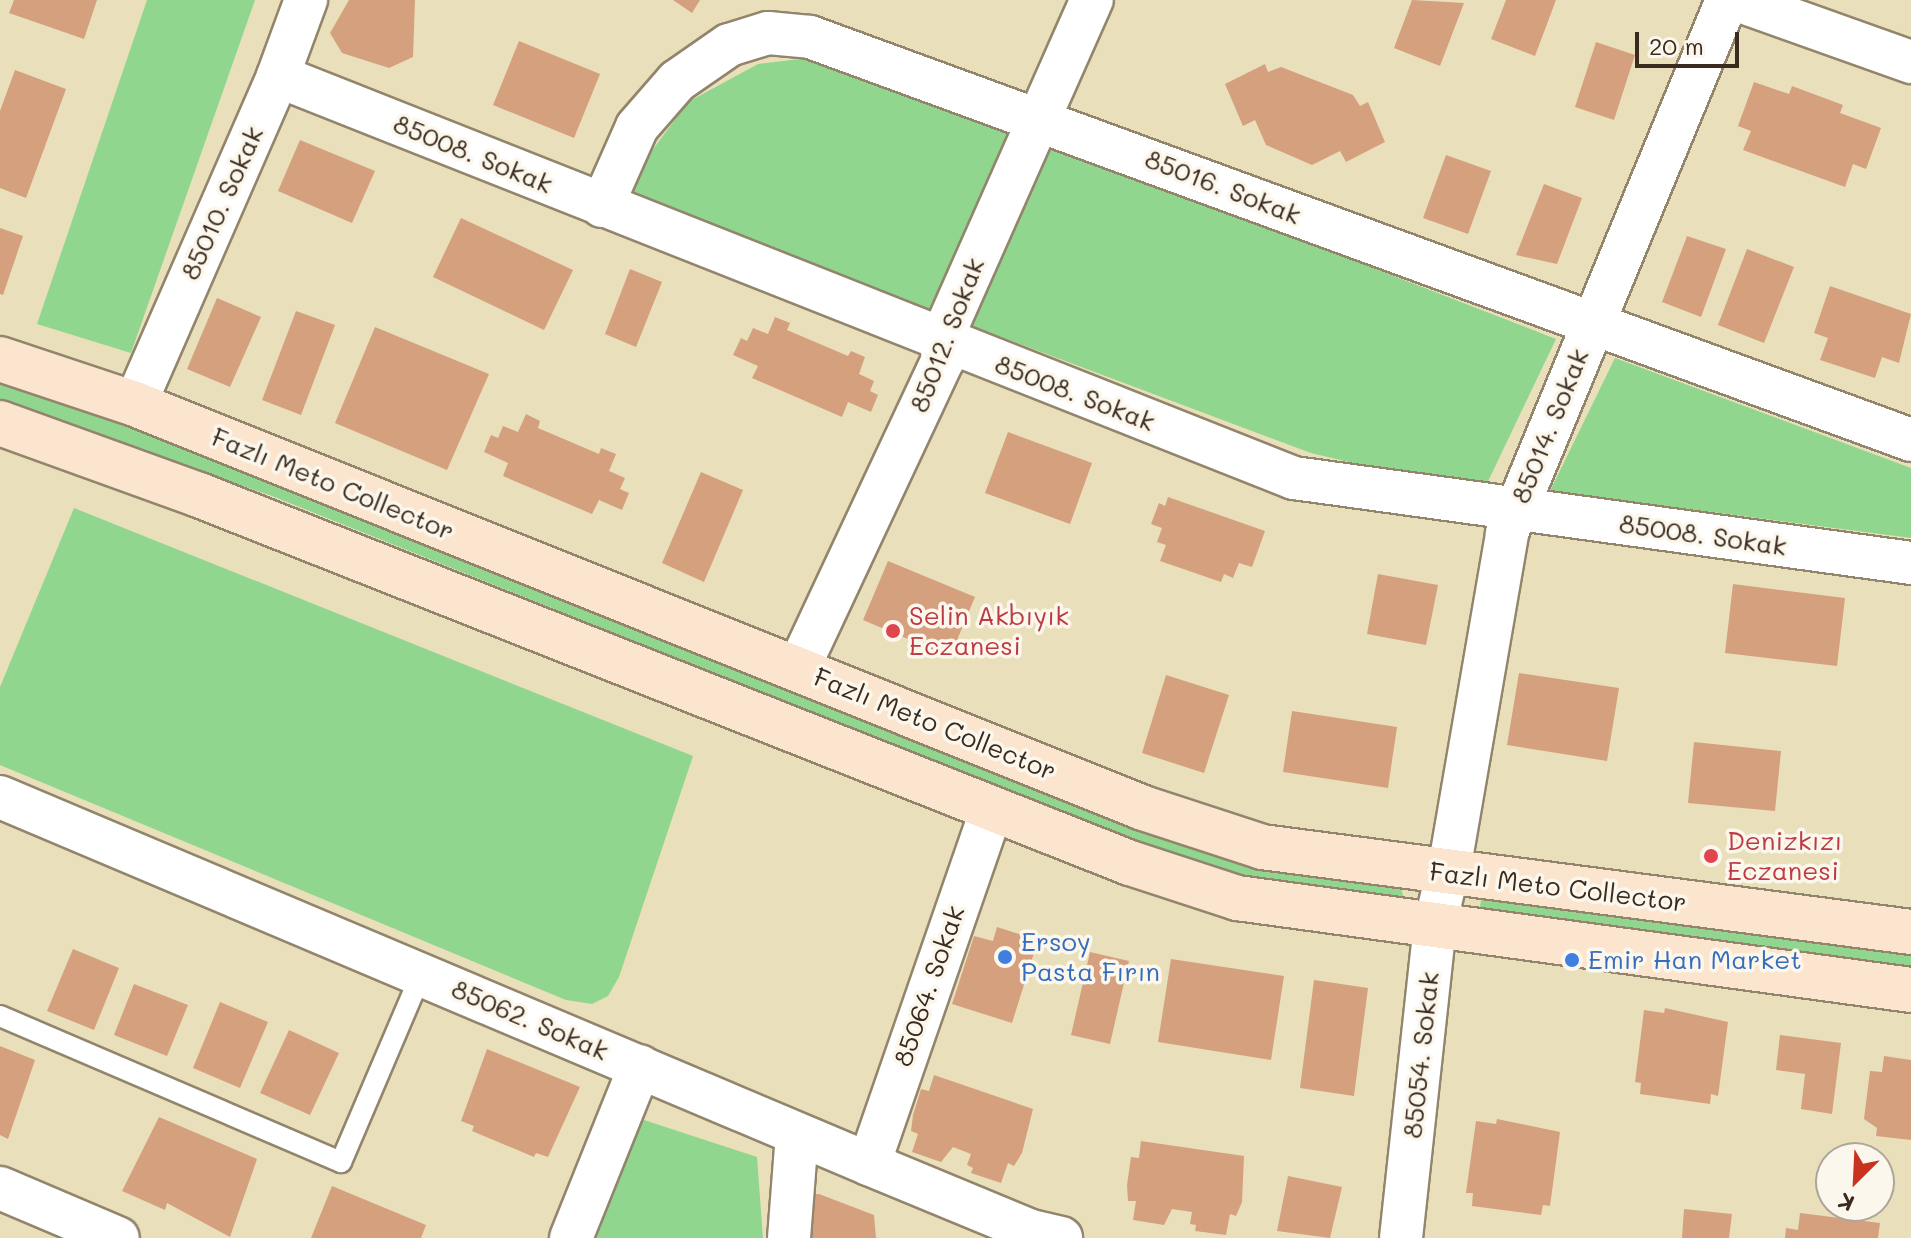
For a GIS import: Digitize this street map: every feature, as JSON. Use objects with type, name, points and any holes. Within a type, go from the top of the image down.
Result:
[{"type":"main road","name":"Fazlı Meto Collector","points":[[0,359],[135,404],[1143,808],[1262,847],[1448,874],[1911,932]]},
{"type":"main road","name":"Fazlı Meto Collector","points":[[0,423],[199,495],[1130,863],[1237,898],[1911,990]]},
{"type":"street","name":"85010. Sokak","points":[[135,404],[278,76],[306,0]]},
{"type":"street","name":"85012. Sokak","points":[[798,669],[943,360],[941,340],[1092,0]]},
{"type":"street","name":"85014. Sokak","points":[[1448,874],[1515,510],[1727,0]]},
{"type":"street","points":[[1737,0],[1911,62]]},
{"type":"street","name":"85016. Sokak","points":[[602,206],[637,127],[677,81],[729,45],[768,33],[810,37],[1040,118],[1591,327],[1911,440]]},
{"type":"street","name":"85008. Sokak","points":[[278,76],[1294,478],[1911,563]]},
{"type":"street","name":"85062. Sokak","points":[[0,797],[1041,1236]]},
{"type":"street","name":"85064. Sokak","points":[[869,1164],[992,809]]},
{"type":"street","name":"85054. Sokak","points":[[1401,1238],[1435,925],[1448,874]]},
{"type":"street","points":[[571,1238],[640,1066]]},
{"type":"street","points":[[789,1238],[797,1134]]},
{"type":"street","points":[[0,1188],[118,1238]]},
{"type":"lane","points":[[0,1016],[341,1162],[421,974]]},
{"type":"green space","points":[[147,0],[255,0],[131,353],[37,324]]},
{"type":"green space","points":[[825,56],[1012,126],[930,316],[628,199],[651,152],[688,102],[758,64]]},
{"type":"green space","points":[[1051,143],[1556,339],[1482,494],[1311,453],[972,326]]},
{"type":"green space","points":[[1615,358],[1911,468],[1911,538],[1550,491]]},
{"type":"green space","points":[[0,382],[278,480],[1031,788],[1202,852],[1279,870],[1400,886],[1403,895],[1399,903],[1277,887],[1198,867],[272,496],[0,401]]},
{"type":"green space","points":[[74,508],[693,756],[619,977],[608,996],[592,1004],[566,1000],[0,765],[0,687]]},
{"type":"green space","points":[[1482,896],[1911,952],[1911,966],[1479,911]]},
{"type":"green space","points":[[641,1119],[757,1157],[763,1238],[589,1238]]},
{"type":"building","points":[[14,0],[97,0],[84,39],[9,13]]},
{"type":"building","points":[[349,0],[415,0],[413,57],[389,68],[342,53],[330,33]]},
{"type":"building","points":[[673,0],[700,0],[692,13]]},
{"type":"building","points":[[1412,0],[1464,3],[1440,66],[1394,48]]},
{"type":"building","points":[[1506,0],[1556,0],[1535,56],[1491,39]]},
{"type":"building","points":[[519,41],[600,74],[574,138],[493,105]]},
{"type":"building","points":[[1596,42],[1635,55],[1614,120],[1575,107]]},
{"type":"building","points":[[1265,64],[1268,72],[1281,67],[1353,95],[1360,106],[1368,102],[1385,142],[1346,162],[1340,151],[1312,165],[1266,145],[1255,120],[1243,126],[1225,84]]},
{"type":"building","points":[[15,70],[66,89],[26,198],[0,188],[0,111]]},
{"type":"building","points":[[1754,82],[1789,94],[1792,86],[1843,105],[1840,113],[1881,128],[1866,169],[1853,164],[1845,187],[1743,150],[1751,131],[1738,126]]},
{"type":"building","points":[[300,140],[375,171],[352,223],[278,191]]},
{"type":"building","points":[[1446,155],[1491,171],[1468,234],[1423,218]]},
{"type":"building","points":[[1544,184],[1582,198],[1557,264],[1516,255]]},
{"type":"building","points":[[461,218],[573,270],[544,330],[433,277]]},
{"type":"building","points":[[0,228],[23,236],[3,295],[0,294]]},
{"type":"building","points":[[1687,236],[1726,249],[1701,317],[1662,302]]},
{"type":"building","points":[[1747,249],[1794,267],[1764,343],[1718,325]]},
{"type":"building","points":[[630,269],[662,282],[636,347],[605,334]]},
{"type":"building","points":[[1830,286],[1911,314],[1899,363],[1882,357],[1875,378],[1820,360],[1828,338],[1814,333]]},
{"type":"building","points":[[217,298],[261,317],[230,387],[187,369]]},
{"type":"building","points":[[296,311],[335,325],[301,415],[262,400]]},
{"type":"building","points":[[775,317],[790,323],[787,330],[848,356],[851,351],[865,357],[859,374],[874,381],[870,391],[878,395],[871,412],[848,402],[842,417],[752,378],[758,366],[733,355],[741,338],[747,341],[753,328],[768,334]]},
{"type":"building","points":[[375,327],[489,374],[447,470],[335,423]]},
{"type":"building","points":[[526,414],[540,421],[538,428],[599,454],[601,448],[616,454],[609,471],[625,478],[620,489],[629,493],[622,510],[599,500],[592,514],[503,476],[508,463],[484,452],[491,435],[498,438],[503,426],[518,432]]},
{"type":"building","points":[[1008,432],[1092,463],[1070,524],[985,493]]},
{"type":"building","points":[[701,472],[743,490],[704,582],[662,563]]},
{"type":"building","points":[[1168,497],[1265,531],[1252,567],[1239,563],[1233,578],[1224,574],[1221,582],[1160,561],[1166,545],[1157,542],[1162,528],[1151,524],[1159,503],[1165,506]]},
{"type":"building","points":[[888,561],[975,597],[950,657],[863,620]]},
{"type":"building","points":[[1378,574],[1438,585],[1426,645],[1367,634]]},
{"type":"building","points":[[1733,584],[1845,598],[1837,666],[1725,653]]},
{"type":"building","points":[[1519,673],[1619,688],[1607,761],[1507,745]]},
{"type":"building","points":[[1166,675],[1229,695],[1204,773],[1142,753]]},
{"type":"building","points":[[1292,711],[1397,727],[1388,788],[1283,772]]},
{"type":"building","points":[[1694,742],[1781,751],[1775,811],[1688,803]]},
{"type":"building","points":[[997,927],[1038,940],[1012,1023],[952,1004],[974,936],[993,941]]},
{"type":"building","points":[[73,949],[119,968],[94,1030],[47,1011]]},
{"type":"building","points":[[1090,952],[1129,961],[1110,1044],[1071,1035]]},
{"type":"building","points":[[1171,959],[1284,976],[1271,1060],[1158,1042]]},
{"type":"building","points":[[1314,980],[1368,988],[1354,1096],[1300,1088]]},
{"type":"building","points":[[134,984],[188,1005],[167,1056],[114,1035]]},
{"type":"building","points":[[220,1002],[268,1022],[240,1088],[193,1068]]},
{"type":"building","points":[[1665,1008],[1728,1022],[1718,1096],[1711,1094],[1710,1104],[1640,1094],[1641,1083],[1635,1082],[1644,1010],[1664,1013]]},
{"type":"building","points":[[289,1030],[339,1053],[310,1115],[260,1093]]},
{"type":"building","points":[[1780,1035],[1841,1043],[1832,1114],[1801,1109],[1805,1074],[1776,1070]]},
{"type":"building","points":[[0,1046],[35,1060],[8,1139],[0,1135]]},
{"type":"building","points":[[487,1049],[580,1087],[548,1157],[536,1153],[534,1157],[472,1131],[474,1126],[461,1121]]},
{"type":"building","points":[[1884,1056],[1911,1060],[1911,1140],[1876,1136],[1877,1128],[1864,1119],[1870,1071],[1882,1072]]},
{"type":"building","points":[[934,1075],[1033,1109],[1022,1153],[1014,1166],[1008,1163],[1001,1183],[971,1173],[973,1168],[967,1165],[971,1154],[953,1147],[941,1162],[912,1152],[918,1134],[911,1131],[913,1115],[921,1089],[929,1091]]},
{"type":"building","points":[[159,1117],[257,1159],[230,1237],[167,1203],[165,1210],[122,1191]]},
{"type":"building","points":[[1497,1119],[1560,1132],[1550,1206],[1543,1205],[1541,1215],[1472,1206],[1473,1193],[1466,1193],[1476,1121],[1496,1124]]},
{"type":"building","points":[[1141,1141],[1244,1156],[1242,1202],[1236,1216],[1230,1214],[1226,1235],[1195,1231],[1196,1225],[1190,1224],[1192,1212],[1172,1209],[1164,1225],[1133,1220],[1136,1201],[1128,1201],[1127,1185],[1131,1157],[1139,1158]]},
{"type":"building","points":[[1288,1176],[1342,1187],[1330,1238],[1277,1231]]},
{"type":"building","points":[[332,1186],[426,1225],[421,1238],[311,1238]]},
{"type":"building","points":[[819,1194],[874,1215],[876,1238],[796,1238],[793,1196]]},
{"type":"building","points":[[1684,1209],[1732,1214],[1729,1238],[1682,1238]]},
{"type":"building","points":[[1800,1213],[1815,1215],[1815,1222],[1880,1223],[1878,1238],[1785,1238],[1786,1228],[1798,1230]]},
{"type":"place","name":"Selin Akbıyık Eczanesi","points":[[893,631]]},
{"type":"place","name":"Denizkızı Eczanesi","points":[[1711,856]]},
{"type":"place","name":"Ersoy Pasta Fırın","points":[[1005,957]]},
{"type":"place","name":"Emir Han Market","points":[[1572,960]]}]
